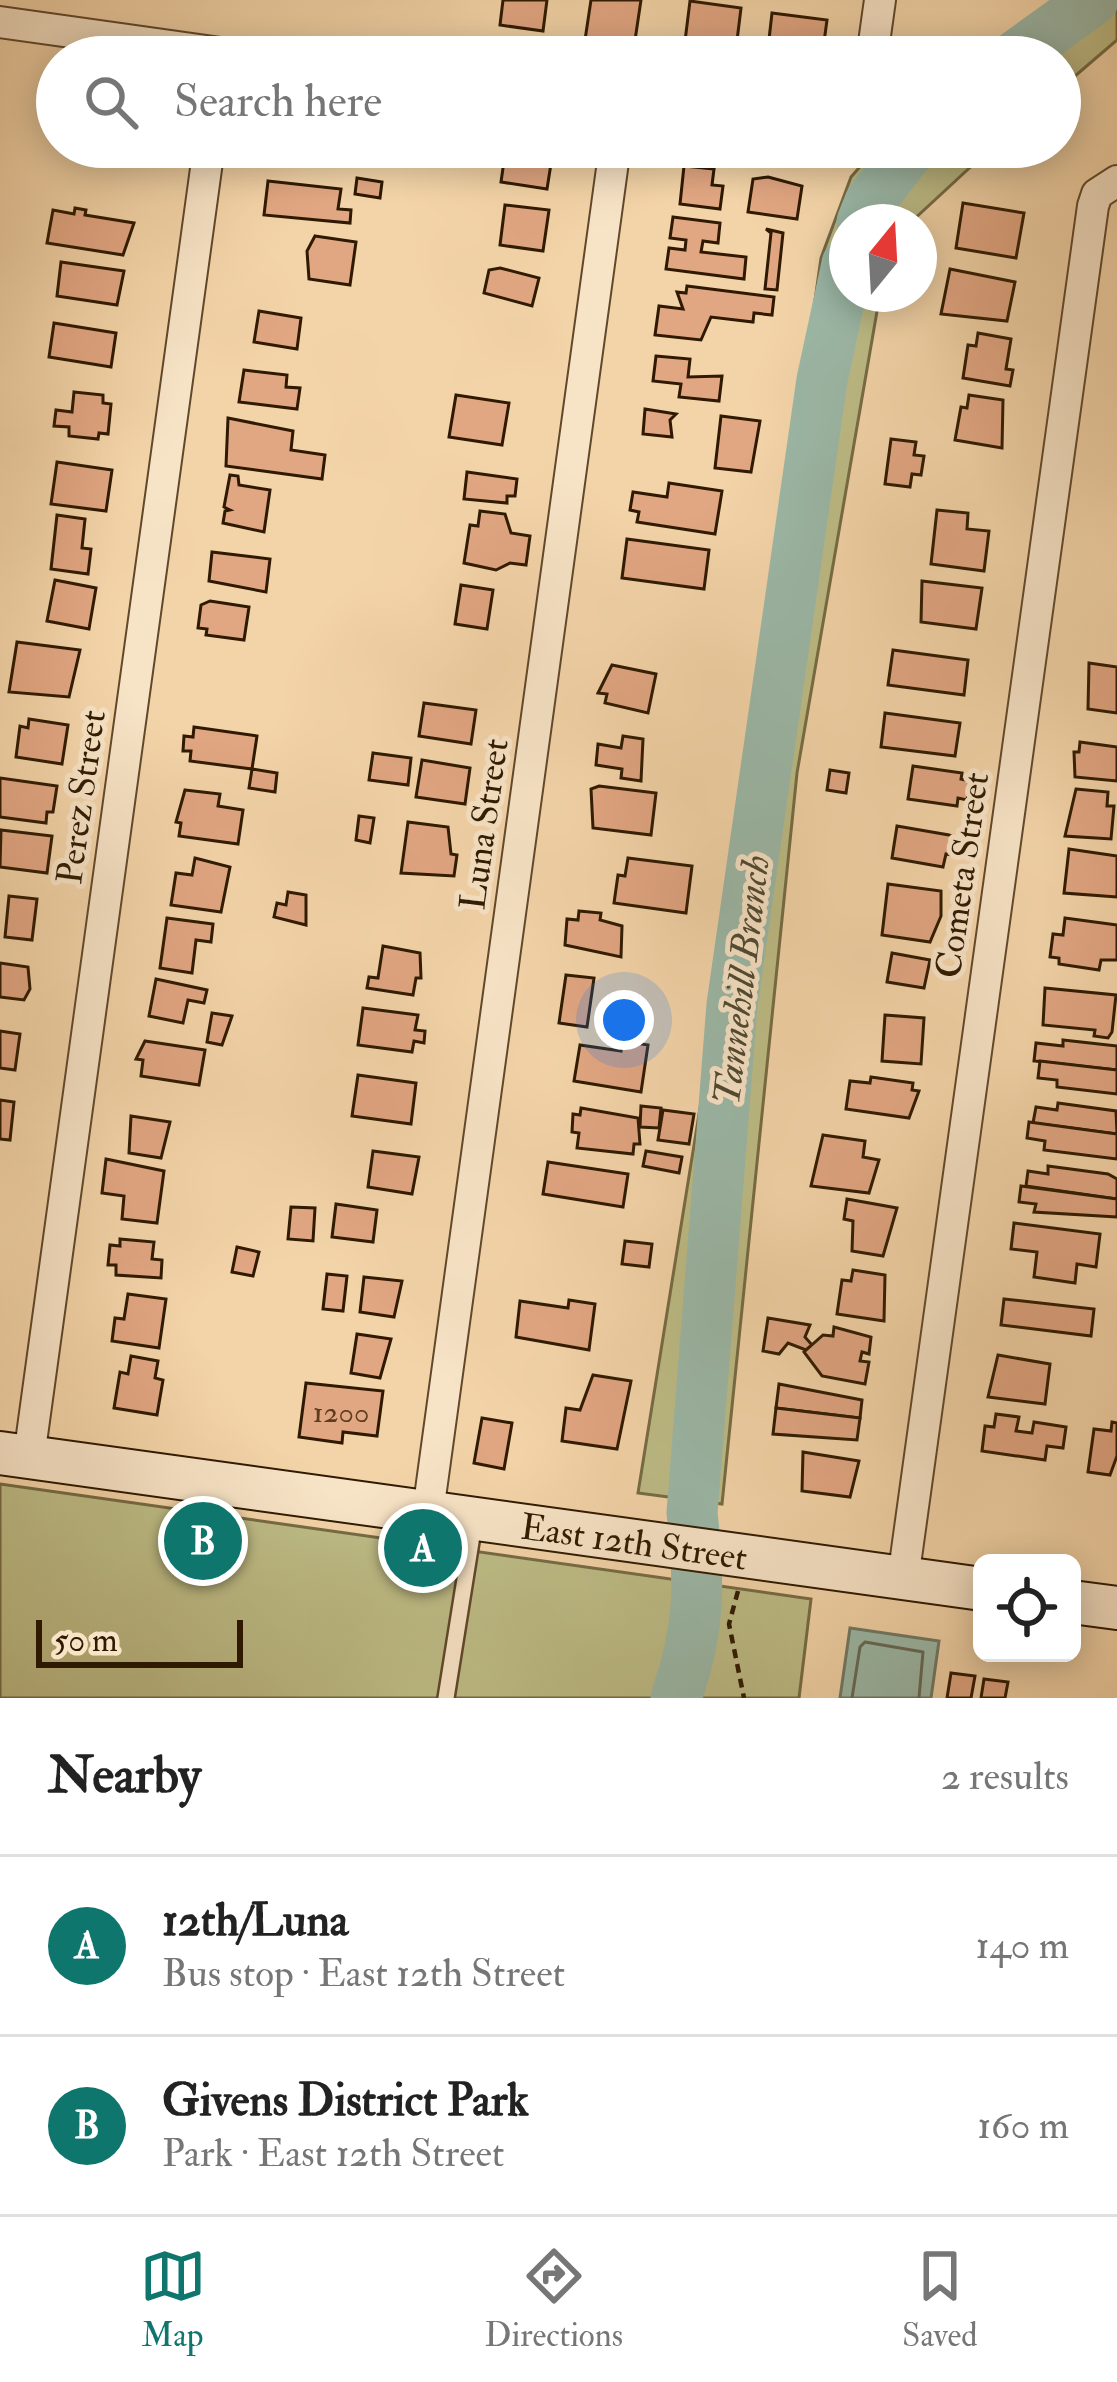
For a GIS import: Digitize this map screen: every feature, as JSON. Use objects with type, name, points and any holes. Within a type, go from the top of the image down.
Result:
[{"type":"street","points":[[875,36],[880,0]]},
{"type":"street","points":[[0,22],[95,36]]},
{"type":"street","name":"Perez Street","points":[[14,1455],[206,168]]},
{"type":"street","name":"Luna Street","points":[[428,1512],[612,168]]},
{"type":"street","name":"Cometa Street","points":[[903,1579],[1093,206],[1112,184]]},
{"type":"street","name":"East 12th Street","points":[[14,1455],[643,1542],[735,1573],[903,1579],[973,1588]]},
{"type":"street","points":[[1081,1602],[1117,1608]]},
{"type":"lane","points":[[446,1698],[474,1519]]},
{"type":"path","points":[[735,1573],[730,1624],[744,1698]]},
{"type":"shaded area","points":[[1058,0],[1117,0],[1117,40],[1081,71],[1081,36],[1011,36]]},
{"type":"shaded area","points":[[859,168],[969,168],[930,204],[841,204]]},
{"type":"shaded area","points":[[829,236],[829,312],[877,312],[797,773],[722,1504],[638,1493],[700,1108],[821,258]]},
{"type":"shaded area","points":[[0,1484],[811,1599],[799,1698],[0,1698]]},
{"type":"water","points":[[850,1628],[939,1641],[931,1698],[840,1698]]},
{"type":"building","points":[[503,0],[547,0],[543,31],[500,25]]},
{"type":"building","points":[[591,0],[641,0],[636,36],[586,36]]},
{"type":"building","points":[[690,1],[741,8],[738,36],[686,36]]},
{"type":"building","points":[[772,13],[827,20],[825,36],[769,36]]},
{"type":"building","points":[[503,168],[550,168],[547,189],[501,182]]},
{"type":"building","points":[[684,168],[714,169],[712,185],[723,186],[720,209],[680,204]]},
{"type":"building","points":[[768,177],[802,186],[797,219],[748,212],[753,179]]},
{"type":"building","points":[[357,178],[382,182],[380,198],[355,194]]},
{"type":"building","points":[[268,181],[341,189],[338,209],[351,210],[350,223],[264,215]]},
{"type":"building","points":[[963,203],[1024,213],[1016,258],[956,248]]},
{"type":"building","points":[[505,205],[549,210],[543,251],[500,245]]},
{"type":"building","points":[[75,208],[86,210],[85,215],[134,223],[123,255],[47,243],[53,210],[74,214]]},
{"type":"building","points":[[673,217],[720,223],[718,243],[703,241],[701,252],[746,257],[744,279],[666,269],[669,248],[685,250],[686,240],[670,238]]},
{"type":"building","points":[[766,229],[783,233],[777,290],[765,289],[771,233]]},
{"type":"building","points":[[315,236],[356,242],[350,285],[309,279],[307,251]]},
{"type":"building","points":[[61,262],[124,271],[117,305],[57,296]]},
{"type":"building","points":[[500,268],[539,278],[532,306],[484,293],[489,270]]},
{"type":"building","points":[[950,269],[1015,282],[1007,321],[941,314]]},
{"type":"building","points":[[687,286],[774,297],[772,315],[754,313],[753,322],[711,317],[701,340],[655,335],[659,306],[683,309],[677,292],[686,293]]},
{"type":"building","points":[[259,311],[301,318],[297,349],[254,342]]},
{"type":"building","points":[[54,323],[116,333],[111,367],[49,357]]},
{"type":"building","points":[[978,333],[1011,339],[1006,369],[1013,370],[1010,386],[963,378],[968,345],[976,346]]},
{"type":"building","points":[[656,356],[690,359],[688,377],[722,376],[719,401],[679,397],[681,384],[653,381]]},
{"type":"building","points":[[244,370],[287,375],[286,387],[300,388],[297,409],[239,402]]},
{"type":"building","points":[[74,392],[103,395],[103,403],[111,404],[108,434],[99,433],[98,439],[69,436],[69,427],[54,426],[56,410],[72,412]]},
{"type":"building","points":[[456,395],[509,403],[502,445],[449,437]]},
{"type":"building","points":[[969,395],[1003,400],[1002,448],[955,440],[961,407],[967,408]]},
{"type":"building","points":[[645,409],[676,414],[670,420],[672,437],[643,434]]},
{"type":"building","points":[[721,416],[760,421],[751,472],[715,468]]},
{"type":"building","points":[[228,418],[293,431],[291,450],[325,455],[322,479],[226,466]]},
{"type":"building","points":[[891,439],[916,442],[914,455],[924,456],[921,475],[912,474],[910,487],[885,484]]},
{"type":"building","points":[[57,462],[112,470],[106,511],[51,504]]},
{"type":"building","points":[[467,472],[517,479],[515,496],[507,496],[507,503],[464,499]]},
{"type":"building","points":[[230,475],[238,476],[239,485],[270,490],[264,532],[223,523],[225,511],[230,510],[224,507]]},
{"type":"building","points":[[669,483],[722,491],[715,534],[637,522],[639,512],[630,510],[633,492],[667,497]]},
{"type":"building","points":[[937,510],[968,513],[967,529],[989,531],[984,571],[931,564]]},
{"type":"building","points":[[480,511],[505,514],[511,533],[530,536],[526,565],[510,563],[496,570],[464,563],[470,525],[478,526]]},
{"type":"building","points":[[57,515],[85,519],[82,548],[91,549],[88,574],[51,569]]},
{"type":"building","points":[[627,539],[709,550],[704,589],[622,578]]},
{"type":"building","points":[[212,552],[270,559],[266,592],[209,581]]},
{"type":"building","points":[[55,580],[96,588],[89,629],[47,621]]},
{"type":"building","points":[[922,581],[982,588],[976,629],[921,622]]},
{"type":"building","points":[[461,585],[493,590],[487,629],[455,624]]},
{"type":"building","points":[[210,601],[249,607],[244,640],[206,635],[207,629],[198,628],[201,605]]},
{"type":"building","points":[[17,642],[80,650],[69,697],[9,692]]},
{"type":"building","points":[[893,650],[968,660],[964,695],[888,685]]},
{"type":"building","points":[[1089,663],[1117,667],[1117,713],[1088,709]]},
{"type":"building","points":[[612,665],[656,674],[648,713],[605,703],[607,694],[598,693]]},
{"type":"building","points":[[424,703],[476,710],[471,744],[419,736]]},
{"type":"building","points":[[885,713],[960,723],[955,756],[881,747]]},
{"type":"building","points":[[29,719],[68,725],[62,764],[16,757],[20,726],[28,728]]},
{"type":"building","points":[[194,727],[257,736],[252,769],[190,761],[191,751],[183,751],[184,736],[193,737]]},
{"type":"building","points":[[623,736],[643,739],[641,781],[621,778],[622,769],[596,765],[598,744],[621,748]]},
{"type":"building","points":[[1080,742],[1117,747],[1117,781],[1075,777],[1074,752],[1079,752]]},
{"type":"building","points":[[373,753],[411,758],[408,785],[369,780]]},
{"type":"building","points":[[422,760],[470,768],[465,804],[416,797]]},
{"type":"building","points":[[913,766],[962,773],[961,779],[970,781],[967,800],[958,798],[957,806],[908,799]]},
{"type":"building","points":[[252,769],[277,773],[275,792],[249,788]]},
{"type":"building","points":[[830,770],[849,773],[846,793],[827,790]]},
{"type":"building","points":[[0,778],[57,786],[46,823],[0,817]]},
{"type":"building","points":[[591,789],[656,793],[651,835],[593,828]]},
{"type":"building","points":[[1076,789],[1108,792],[1107,806],[1114,806],[1111,839],[1065,836]]},
{"type":"building","points":[[185,790],[220,794],[218,806],[243,810],[238,844],[179,836],[181,823],[176,822]]},
{"type":"building","points":[[359,816],[374,818],[370,843],[356,840]]},
{"type":"building","points":[[408,822],[448,827],[451,854],[457,855],[454,876],[401,873]]},
{"type":"building","points":[[897,826],[949,835],[961,841],[958,856],[946,854],[943,867],[892,858]]},
{"type":"building","points":[[1,830],[52,836],[47,873],[0,867]]},
{"type":"building","points":[[1069,849],[1117,856],[1117,897],[1064,893]]},
{"type":"building","points":[[195,858],[230,867],[221,912],[171,905],[176,873],[192,875]]},
{"type":"building","points":[[628,858],[692,866],[686,913],[614,903],[618,875],[625,876]]},
{"type":"building","points":[[888,884],[941,891],[941,916],[930,942],[882,935]]},
{"type":"building","points":[[288,892],[306,895],[306,925],[274,917],[277,903],[286,905]]},
{"type":"building","points":[[9,896],[37,899],[32,940],[5,937]]},
{"type":"building","points":[[579,911],[601,913],[600,920],[622,926],[621,957],[565,945],[567,919],[578,920]]},
{"type":"building","points":[[167,918],[213,924],[211,942],[196,940],[192,973],[160,968]]},
{"type":"building","points":[[1065,918],[1117,925],[1117,960],[1101,960],[1099,970],[1059,964],[1059,958],[1050,957],[1053,934],[1063,935]]},
{"type":"building","points":[[383,946],[420,953],[421,978],[416,978],[413,995],[367,988],[369,977],[378,978]]},
{"type":"building","points":[[892,953],[930,960],[924,988],[887,982]]},
{"type":"building","points":[[0,963],[28,967],[30,989],[24,1000],[0,997]]},
{"type":"building","points":[[566,975],[594,978],[587,1027],[559,1023]]},
{"type":"building","points":[[156,979],[207,990],[204,1003],[188,1000],[183,1023],[149,1016]]},
{"type":"building","points":[[1045,988],[1116,995],[1108,1038],[1094,1036],[1095,1030],[1043,1025]]},
{"type":"building","points":[[363,1008],[418,1015],[415,1030],[425,1031],[424,1043],[414,1041],[412,1052],[358,1045]]},
{"type":"building","points":[[212,1013],[232,1016],[222,1045],[207,1042]]},
{"type":"building","points":[[885,1015],[924,1018],[921,1064],[882,1061]]},
{"type":"building","points":[[0,1031],[20,1034],[15,1070],[0,1068]]},
{"type":"building","points":[[1063,1040],[1117,1046],[1117,1070],[1034,1061],[1036,1043],[1063,1046]]},
{"type":"building","points":[[145,1041],[205,1050],[199,1085],[141,1076],[143,1060],[136,1059]]},
{"type":"building","points":[[622,1041],[648,1045],[641,1092],[574,1081],[580,1045],[621,1051]]},
{"type":"building","points":[[1040,1061],[1117,1070],[1117,1094],[1057,1087],[1057,1080],[1038,1078]]},
{"type":"building","points":[[358,1075],[416,1083],[411,1124],[352,1116]]},
{"type":"building","points":[[871,1077],[913,1083],[912,1090],[919,1091],[909,1118],[846,1109],[850,1081],[870,1083]]},
{"type":"building","points":[[0,1100],[14,1102],[10,1140],[0,1139]]},
{"type":"building","points":[[1058,1103],[1116,1111],[1117,1134],[1033,1123],[1036,1107],[1057,1110]]},
{"type":"building","points":[[641,1106],[661,1108],[659,1128],[640,1127]]},
{"type":"building","points":[[581,1108],[638,1118],[640,1144],[634,1144],[633,1154],[577,1148],[579,1133],[572,1132],[573,1114],[580,1115]]},
{"type":"building","points":[[663,1110],[694,1114],[689,1144],[658,1140]]},
{"type":"building","points":[[131,1116],[170,1122],[161,1158],[129,1153]]},
{"type":"building","points":[[1029,1122],[1117,1134],[1117,1159],[1044,1150],[1045,1141],[1027,1138]]},
{"type":"building","points":[[823,1135],[865,1141],[863,1157],[879,1160],[869,1193],[811,1186]]},
{"type":"building","points":[[373,1151],[419,1157],[412,1194],[368,1187]]},
{"type":"building","points":[[646,1151],[682,1157],[679,1173],[643,1166]]},
{"type":"building","points":[[106,1159],[164,1171],[157,1223],[122,1219],[124,1196],[102,1193]]},
{"type":"building","points":[[548,1162],[628,1174],[623,1207],[543,1194]]},
{"type":"building","points":[[1048,1166],[1108,1174],[1117,1179],[1117,1199],[1026,1186],[1028,1171],[1048,1174]]},
{"type":"building","points":[[1021,1186],[1117,1199],[1117,1217],[1034,1212],[1036,1204],[1019,1202]]},
{"type":"building","points":[[847,1199],[897,1208],[883,1256],[852,1251],[853,1221],[844,1219]]},
{"type":"building","points":[[336,1204],[377,1210],[373,1242],[332,1237]]},
{"type":"building","points":[[291,1207],[315,1208],[313,1241],[288,1239]]},
{"type":"building","points":[[1014,1223],[1100,1234],[1096,1267],[1077,1264],[1075,1283],[1034,1277],[1037,1252],[1011,1249]]},
{"type":"building","points":[[120,1239],[154,1242],[152,1259],[162,1260],[161,1278],[116,1275],[116,1265],[108,1265],[110,1245],[120,1246]]},
{"type":"building","points":[[625,1241],[652,1244],[649,1267],[622,1264]]},
{"type":"building","points":[[237,1247],[259,1252],[253,1276],[232,1272]]},
{"type":"building","points":[[853,1270],[885,1275],[884,1321],[837,1314],[842,1280],[851,1281]]},
{"type":"building","points":[[327,1274],[347,1276],[343,1311],[323,1309]]},
{"type":"building","points":[[364,1277],[402,1281],[394,1317],[360,1312]]},
{"type":"building","points":[[128,1294],[166,1299],[159,1348],[112,1341],[115,1318],[124,1319]]},
{"type":"building","points":[[1004,1299],[1094,1309],[1091,1336],[1001,1325]]},
{"type":"building","points":[[569,1300],[595,1304],[589,1350],[516,1337],[520,1301],[568,1308]]},
{"type":"building","points":[[768,1318],[810,1325],[805,1337],[812,1345],[806,1350],[788,1343],[779,1354],[763,1351]]},
{"type":"building","points":[[834,1327],[871,1337],[869,1354],[862,1352],[860,1361],[869,1362],[865,1384],[822,1376],[804,1352],[823,1335],[833,1336]]},
{"type":"building","points":[[357,1334],[391,1339],[380,1378],[351,1373]]},
{"type":"building","points":[[998,1355],[1050,1364],[1045,1404],[988,1397]]},
{"type":"building","points":[[131,1356],[158,1361],[155,1378],[163,1380],[157,1415],[114,1408],[120,1372],[128,1374]]},
{"type":"building","points":[[593,1375],[631,1381],[617,1449],[562,1441],[566,1408],[580,1410]]},
{"type":"building","points":[[306,1383],[383,1391],[377,1436],[343,1432],[342,1443],[299,1437]]},
{"type":"building","points":[[779,1384],[862,1400],[860,1418],[776,1408]]},
{"type":"building","points":[[776,1408],[860,1418],[857,1440],[773,1434]]},
{"type":"building","points":[[996,1414],[1019,1417],[1016,1431],[1032,1433],[1034,1422],[1066,1427],[1063,1448],[1047,1446],[1045,1460],[982,1451],[985,1426],[994,1427]]},
{"type":"building","points":[[482,1418],[512,1423],[504,1469],[474,1463]]},
{"type":"building","points":[[1112,1422],[1117,1423],[1117,1456],[1110,1475],[1088,1472],[1094,1429],[1111,1431]]},
{"type":"building","points":[[803,1452],[859,1461],[850,1497],[802,1491]]},
{"type":"building","points":[[951,1673],[975,1676],[971,1698],[947,1698]]},
{"type":"building","points":[[984,1679],[1008,1682],[1005,1698],[981,1698]]},
{"type":"waterway","name":"Tannehill Branch","points":[[1043,36],[1093,0]]},
{"type":"waterway","name":"Tannehill Branch","points":[[869,204],[896,168]]},
{"type":"waterway","name":"Tannehill Branch","points":[[676,1698],[696,1607],[692,1513],[732,1005],[822,380],[837,312]]},
{"type":"place","name":"Givens District Park","points":[[203,1541]]},
{"type":"place","name":"12th/Luna","points":[[423,1548]]}]
